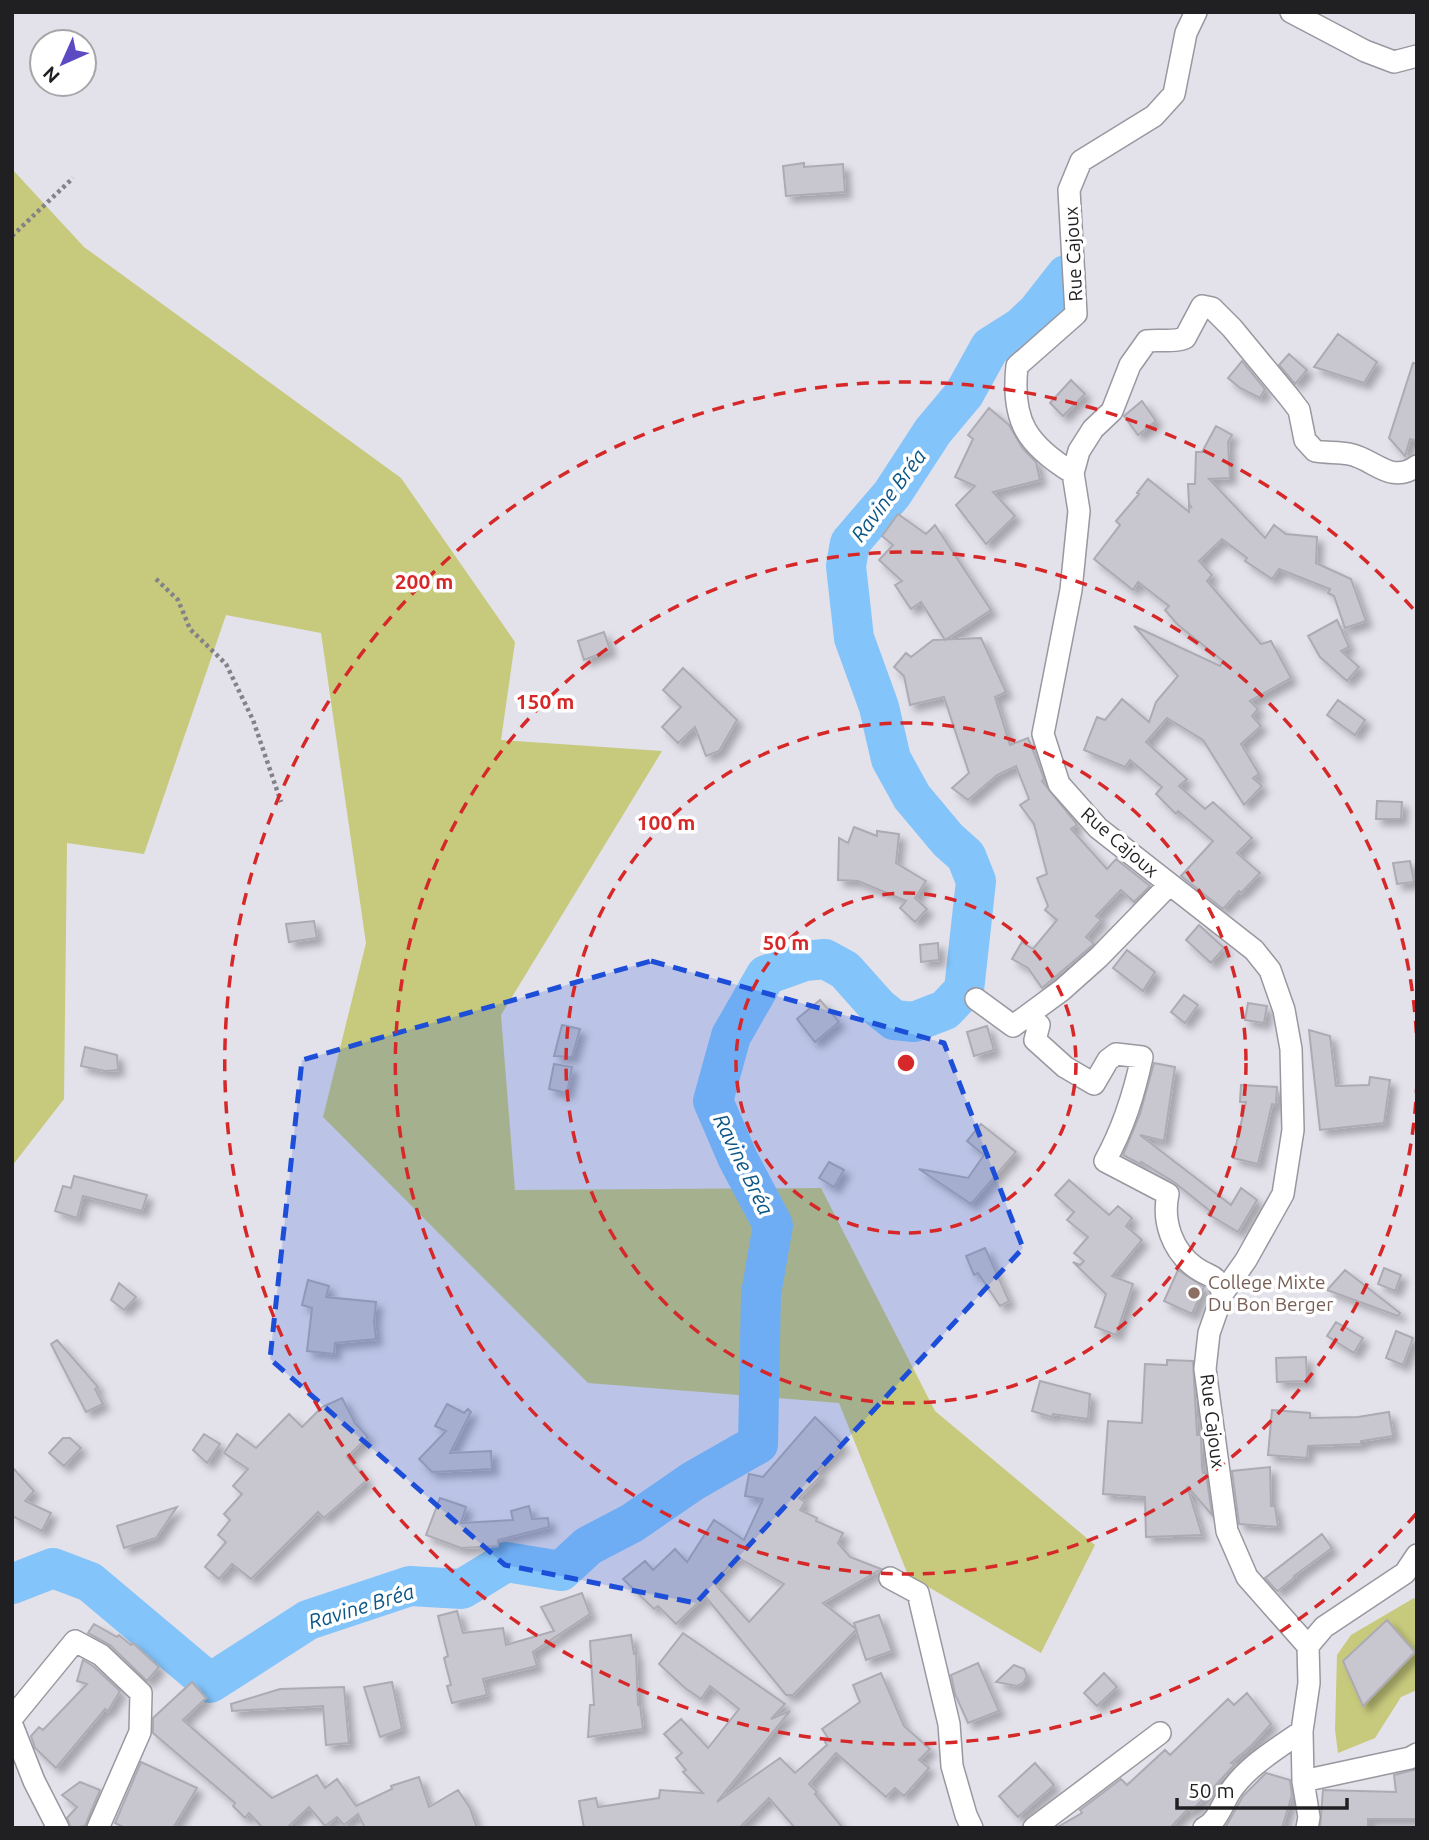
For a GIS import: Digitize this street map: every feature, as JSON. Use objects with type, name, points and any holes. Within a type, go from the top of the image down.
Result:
[{"type":"street","name":"Rue Cajoux","points":[[1196,12],[1186,33],[1174,94],[1154,117],[1082,161],[1069,190],[1076,314],[1017,366],[1014,392],[1020,423],[1047,457],[1073,473],[1079,511],[1071,590],[1043,734],[1059,784],[1098,828],[1254,950],[1270,970],[1284,1010],[1291,1049],[1293,1130],[1283,1194],[1246,1260],[1223,1293],[1209,1333],[1205,1369],[1227,1531],[1247,1577],[1308,1646]]},
{"type":"street","points":[[1291,12],[1365,51],[1394,62],[1417,56]]},
{"type":"street","points":[[1073,473],[1079,451],[1093,429],[1112,411],[1121,384],[1137,353],[1147,341],[1172,343],[1185,338],[1202,306],[1212,308],[1232,328],[1289,397],[1299,411],[1306,440],[1315,451],[1361,457],[1397,474],[1417,466]]},
{"type":"street","points":[[976,999],[1013,1026],[1062,990],[1099,957],[1169,885]]},
{"type":"street","points":[[1023,1019],[1032,1019],[1039,1025],[1035,1040],[1065,1067],[1094,1084],[1108,1059],[1116,1054],[1142,1057],[1133,1100],[1120,1134],[1105,1161],[1168,1194],[1165,1218],[1178,1247],[1195,1268],[1216,1278],[1223,1293]]},
{"type":"street","points":[[1307,1828],[1309,1818],[1303,1782],[1302,1731],[1309,1683],[1308,1646],[1324,1627],[1411,1576],[1417,1555]]},
{"type":"street","points":[[890,1578],[918,1593],[949,1724],[952,1766],[972,1828]]},
{"type":"street","points":[[12,1718],[75,1641],[101,1655],[141,1693],[140,1732],[98,1828]]},
{"type":"street","points":[[12,1725],[34,1781],[58,1828]]},
{"type":"street","points":[[1210,1827],[1231,1790],[1254,1766],[1302,1731]]},
{"type":"street","points":[[1034,1828],[1160,1733]]},
{"type":"street","points":[[1303,1782],[1359,1767],[1410,1758],[1417,1754]]},
{"type":"path","points":[[12,236],[73,178]]},
{"type":"path","points":[[156,579],[178,600],[190,629],[226,664],[253,720],[281,802]]},
{"type":"highlighted area","points":[[651,961],[944,1043],[1023,1248],[696,1603],[505,1565],[270,1359],[302,1060]]},
{"type":"green space","points":[[12,169],[84,247],[401,478],[515,642],[501,740],[662,751],[501,1015],[515,1190],[821,1188],[935,1411],[1095,1545],[1041,1653],[908,1575],[839,1403],[588,1383],[323,1117],[366,943],[321,633],[226,615],[144,854],[67,843],[64,1099],[12,1166]]},
{"type":"green space","points":[[1414,1598],[1417,1602],[1417,1690],[1401,1697],[1375,1738],[1338,1753],[1335,1730],[1337,1655],[1351,1635]]},
{"type":"building","points":[[804,163],[804,167],[843,164],[845,192],[786,196],[783,166]]},
{"type":"building","points":[[1338,334],[1377,362],[1364,383],[1314,367]]},
{"type":"building","points":[[1289,354],[1307,370],[1295,384],[1279,365]]},
{"type":"building","points":[[1242,361],[1265,389],[1260,398],[1240,388],[1228,378]]},
{"type":"building","points":[[1413,363],[1417,364],[1417,441],[1410,439],[1405,456],[1389,438]]},
{"type":"building","points":[[1071,380],[1085,394],[1063,416],[1050,403]]},
{"type":"building","points":[[1142,401],[1156,421],[1138,435],[1124,416]]},
{"type":"building","points":[[989,408],[1009,425],[1023,449],[1036,462],[1040,480],[993,492],[1015,516],[986,544],[956,505],[975,486],[955,477],[973,439],[968,435]]},
{"type":"building","points":[[1216,426],[1232,435],[1228,442],[1230,478],[1209,479],[1265,538],[1274,525],[1286,534],[1317,537],[1316,563],[1351,579],[1366,621],[1345,628],[1334,596],[1328,593],[1330,589],[1279,569],[1272,579],[1245,561],[1247,558],[1222,539],[1199,561],[1212,575],[1207,581],[1261,644],[1271,641],[1291,678],[1250,701],[1258,709],[1252,716],[1261,726],[1241,744],[1259,774],[1253,778],[1262,786],[1244,805],[1203,740],[1167,718],[1146,742],[1187,779],[1179,786],[1205,809],[1213,802],[1252,838],[1237,853],[1260,873],[1223,909],[1181,876],[1213,841],[1178,811],[1176,814],[1156,794],[1162,787],[1130,760],[1125,767],[1084,750],[1097,717],[1105,720],[1122,699],[1149,722],[1156,702],[1178,676],[1134,626],[1220,666],[1223,661],[1178,625],[1165,610],[1169,606],[1138,582],[1133,590],[1094,559],[1120,525],[1116,521],[1148,479],[1189,512],[1189,506],[1192,508],[1189,504],[1188,484],[1195,484],[1196,452],[1202,452]]},
{"type":"building","points":[[898,514],[926,534],[935,525],[991,610],[945,640],[921,602],[911,609],[895,585],[902,581],[879,560],[893,545],[882,536]]},
{"type":"building","points":[[1337,620],[1349,647],[1341,651],[1359,667],[1347,681],[1320,657],[1308,636]]},
{"type":"building","points":[[604,632],[610,650],[584,660],[578,641]]},
{"type":"building","points":[[981,638],[1006,692],[995,697],[1010,745],[1028,738],[1044,779],[1042,781],[1076,823],[1071,829],[1107,869],[1116,859],[1150,886],[1134,902],[1121,890],[1096,916],[1101,920],[1086,937],[1094,944],[1042,988],[1028,968],[1012,959],[1022,942],[1033,949],[1057,920],[1045,910],[1048,906],[1037,878],[1047,874],[1034,824],[1020,805],[1029,799],[1016,766],[997,775],[968,800],[952,788],[969,773],[944,697],[910,705],[904,676],[894,667],[906,653],[911,657],[933,640]]},
{"type":"building","points":[[683,668],[737,720],[719,751],[706,756],[695,727],[678,743],[662,727],[681,707],[663,690]]},
{"type":"building","points":[[1338,700],[1365,720],[1355,735],[1327,715]]},
{"type":"building","points":[[1377,801],[1402,802],[1401,819],[1376,819]]},
{"type":"building","points":[[854,827],[877,836],[877,831],[899,834],[896,863],[926,881],[915,898],[927,909],[915,922],[900,908],[906,901],[858,881],[838,880],[839,838],[848,843]]},
{"type":"building","points":[[1410,861],[1414,882],[1397,884],[1393,863]]},
{"type":"building","points":[[314,921],[317,938],[289,942],[286,924]]},
{"type":"building","points":[[1199,925],[1224,948],[1211,963],[1186,940]]},
{"type":"building","points":[[938,943],[939,960],[921,962],[920,945]]},
{"type":"building","points":[[1127,950],[1155,972],[1143,991],[1113,968]]},
{"type":"building","points":[[1184,995],[1198,1005],[1185,1023],[1171,1012]]},
{"type":"building","points":[[820,1000],[839,1022],[815,1042],[797,1019]]},
{"type":"building","points":[[1248,1003],[1267,1006],[1264,1023],[1245,1020]]},
{"type":"building","points":[[562,1025],[580,1029],[572,1057],[554,1056]]},
{"type":"building","points":[[987,1026],[994,1050],[974,1056],[967,1032]]},
{"type":"building","points":[[1309,1030],[1330,1036],[1336,1086],[1369,1085],[1370,1077],[1390,1080],[1384,1123],[1320,1130]]},
{"type":"building","points":[[85,1047],[117,1055],[118,1070],[105,1071],[81,1066]]},
{"type":"building","points":[[1154,1063],[1175,1067],[1164,1141],[1140,1135],[1231,1205],[1241,1188],[1257,1200],[1238,1232],[1208,1214],[1210,1211],[1174,1182],[1141,1162],[1140,1164],[1123,1155],[1140,1114]]},
{"type":"building","points":[[554,1064],[572,1067],[567,1093],[549,1089]]},
{"type":"building","points":[[1241,1085],[1277,1087],[1276,1105],[1272,1104],[1258,1164],[1233,1158],[1246,1102],[1240,1102]]},
{"type":"building","points":[[981,1124],[1016,1152],[971,1204],[919,1169],[968,1178],[984,1155],[967,1141]]},
{"type":"building","points":[[829,1162],[844,1170],[834,1187],[819,1178]]},
{"type":"building","points":[[74,1176],[147,1195],[142,1211],[83,1196],[77,1218],[55,1211],[63,1186],[71,1188]]},
{"type":"building","points":[[1069,1180],[1109,1215],[1118,1206],[1132,1218],[1126,1226],[1142,1240],[1112,1276],[1133,1284],[1116,1335],[1095,1327],[1106,1294],[1073,1262],[1080,1265],[1084,1261],[1074,1253],[1088,1237],[1067,1220],[1074,1212],[1055,1195]]},
{"type":"building","points":[[985,1248],[1009,1301],[1000,1306],[978,1273],[974,1275],[966,1256]]},
{"type":"building","points":[[1384,1268],[1401,1275],[1395,1291],[1378,1284]]},
{"type":"building","points":[[1178,1270],[1204,1287],[1192,1314],[1164,1301]]},
{"type":"building","points":[[1345,1270],[1400,1313],[1398,1316],[1327,1290]]},
{"type":"building","points":[[308,1280],[329,1286],[326,1297],[376,1302],[376,1339],[335,1343],[334,1354],[307,1351],[312,1308],[302,1305]]},
{"type":"building","points":[[119,1283],[136,1297],[124,1310],[111,1300]]},
{"type":"building","points":[[1336,1322],[1363,1338],[1354,1353],[1327,1336]]},
{"type":"building","points":[[1396,1331],[1413,1338],[1403,1365],[1386,1358]]},
{"type":"building","points":[[57,1340],[98,1387],[95,1389],[103,1404],[86,1412],[51,1344]]},
{"type":"building","points":[[1306,1357],[1307,1381],[1277,1382],[1276,1358]]},
{"type":"building","points":[[1167,1360],[1193,1361],[1197,1435],[1201,1435],[1202,1467],[1203,1473],[1206,1473],[1212,1515],[1187,1486],[1202,1535],[1146,1537],[1145,1497],[1103,1494],[1108,1421],[1142,1423],[1145,1364],[1167,1365]]},
{"type":"building","points":[[1040,1381],[1090,1394],[1088,1419],[1053,1414],[1052,1417],[1032,1411]]},
{"type":"building","points":[[342,1398],[355,1423],[368,1437],[347,1457],[367,1480],[324,1518],[318,1512],[251,1579],[232,1564],[219,1579],[205,1567],[226,1542],[218,1535],[230,1520],[224,1514],[242,1494],[233,1486],[248,1469],[224,1453],[237,1434],[256,1448],[289,1414],[302,1427],[322,1407]]},
{"type":"building","points":[[447,1404],[464,1413],[468,1409],[471,1412],[450,1453],[491,1451],[492,1469],[432,1472],[419,1459],[446,1431],[435,1426]]},
{"type":"building","points":[[1272,1410],[1310,1413],[1310,1418],[1358,1417],[1389,1412],[1393,1436],[1361,1441],[1361,1444],[1308,1446],[1307,1458],[1268,1455]]},
{"type":"building","points":[[815,1417],[843,1445],[816,1472],[821,1476],[799,1498],[805,1502],[800,1510],[817,1518],[816,1521],[843,1533],[838,1543],[850,1557],[881,1569],[823,1603],[856,1629],[854,1623],[879,1615],[892,1651],[866,1660],[856,1630],[793,1695],[786,1695],[705,1596],[676,1624],[658,1606],[654,1609],[623,1579],[645,1561],[653,1570],[675,1549],[687,1562],[714,1520],[744,1540],[763,1499],[745,1496],[749,1474],[763,1477]],"holes":[[[737,1557],[784,1584],[749,1622],[714,1583]]]},
{"type":"building","points":[[204,1434],[220,1444],[207,1463],[193,1450]]},
{"type":"building","points":[[63,1438],[70,1438],[81,1448],[64,1466],[49,1453]]},
{"type":"building","points":[[12,1467],[34,1491],[25,1501],[51,1513],[42,1531],[12,1516]]},
{"type":"building","points":[[1270,1467],[1271,1506],[1275,1506],[1278,1527],[1239,1524],[1232,1471]]},
{"type":"building","points":[[440,1498],[466,1507],[461,1523],[513,1520],[511,1511],[529,1506],[532,1519],[548,1518],[549,1527],[498,1540],[498,1546],[461,1548],[426,1535]]},
{"type":"building","points":[[177,1507],[156,1538],[124,1548],[117,1526]]},
{"type":"building","points":[[1322,1534],[1332,1548],[1278,1591],[1275,1589],[1265,1578]]},
{"type":"building","points":[[582,1593],[590,1614],[533,1652],[537,1666],[483,1679],[487,1695],[452,1703],[447,1686],[451,1685],[444,1658],[448,1656],[438,1616],[457,1611],[463,1633],[503,1628],[506,1645],[554,1631],[541,1607]]},
{"type":"building","points":[[1387,1620],[1415,1652],[1363,1706],[1343,1661]]},
{"type":"building","points":[[94,1624],[117,1637],[119,1635],[131,1645],[133,1643],[159,1667],[147,1681],[110,1645],[88,1633]]},
{"type":"building","points":[[683,1633],[785,1704],[771,1719],[790,1711],[717,1802],[780,1758],[795,1773],[827,1745],[825,1742],[828,1738],[822,1729],[860,1702],[853,1685],[881,1673],[904,1726],[930,1749],[919,1760],[929,1768],[904,1796],[895,1788],[886,1797],[836,1753],[809,1784],[843,1828],[795,1828],[769,1798],[739,1828],[584,1828],[579,1801],[596,1798],[598,1807],[659,1798],[660,1790],[703,1793],[683,1772],[686,1770],[676,1758],[682,1753],[664,1734],[681,1719],[708,1748],[739,1709],[710,1686],[701,1699],[659,1664]]},
{"type":"building","points":[[631,1635],[636,1654],[638,1705],[643,1729],[588,1737],[590,1705],[594,1705],[590,1641]]},
{"type":"building","points":[[83,1660],[120,1691],[108,1711],[105,1709],[56,1768],[35,1748],[31,1736],[39,1727],[43,1730],[87,1684],[77,1681]]},
{"type":"building","points":[[978,1663],[999,1711],[968,1723],[955,1694],[951,1675]]},
{"type":"building","points":[[1014,1665],[1024,1669],[1027,1676],[1024,1682],[1017,1686],[996,1682]]},
{"type":"building","points":[[1104,1673],[1117,1687],[1097,1706],[1084,1693]]},
{"type":"building","points":[[192,1682],[206,1698],[183,1720],[272,1798],[317,1775],[325,1788],[337,1779],[356,1806],[392,1789],[391,1786],[419,1777],[429,1807],[458,1790],[470,1808],[477,1828],[365,1828],[358,1814],[344,1825],[337,1817],[325,1826],[309,1807],[287,1828],[263,1828],[249,1813],[245,1818],[233,1806],[235,1803],[153,1733],[153,1718]]},
{"type":"building","points":[[392,1682],[402,1729],[380,1737],[364,1687]]},
{"type":"building","points":[[344,1687],[349,1743],[326,1745],[323,1706],[232,1711],[231,1704],[280,1689]]},
{"type":"building","points":[[1247,1693],[1271,1724],[1231,1763],[1235,1764],[1192,1811],[1189,1808],[1170,1828],[1056,1828],[1082,1813],[1080,1810],[1121,1779],[1127,1785],[1165,1750],[1170,1755],[1228,1699],[1234,1705]]},
{"type":"building","points":[[141,1762],[197,1788],[173,1828],[125,1828],[115,1823]]},
{"type":"building","points":[[1035,1763],[1054,1785],[1018,1817],[999,1796]]},
{"type":"building","points":[[1417,1769],[1417,1819],[1368,1819],[1368,1828],[1320,1828],[1323,1790],[1396,1792],[1394,1775]]},
{"type":"building","points":[[1266,1773],[1290,1780],[1292,1795],[1282,1828],[1225,1828],[1243,1796]]},
{"type":"building","points":[[80,1782],[100,1790],[85,1826],[71,1828],[67,1818],[77,1807],[62,1795]]},
{"type":"waterway","name":"Ravine Bréa","points":[[12,1584],[53,1568],[90,1582],[210,1683],[308,1620],[410,1586],[462,1589],[506,1562],[561,1571],[588,1546],[632,1523],[693,1481],[758,1444],[761,1294],[773,1225],[738,1159],[713,1101],[731,1036],[766,975],[805,961],[825,959],[845,970],[878,1007],[894,1020],[914,1022],[945,1010],[964,990],[976,881],[966,856],[948,840],[912,797],[891,759],[879,707],[854,638],[846,566],[850,543],[892,494],[933,431],[964,394],[990,347],[1020,328],[1037,312],[1066,275]]},
{"type":"place","name":"College Mixte Du Bon Berger","points":[[1194,1293]]}]
